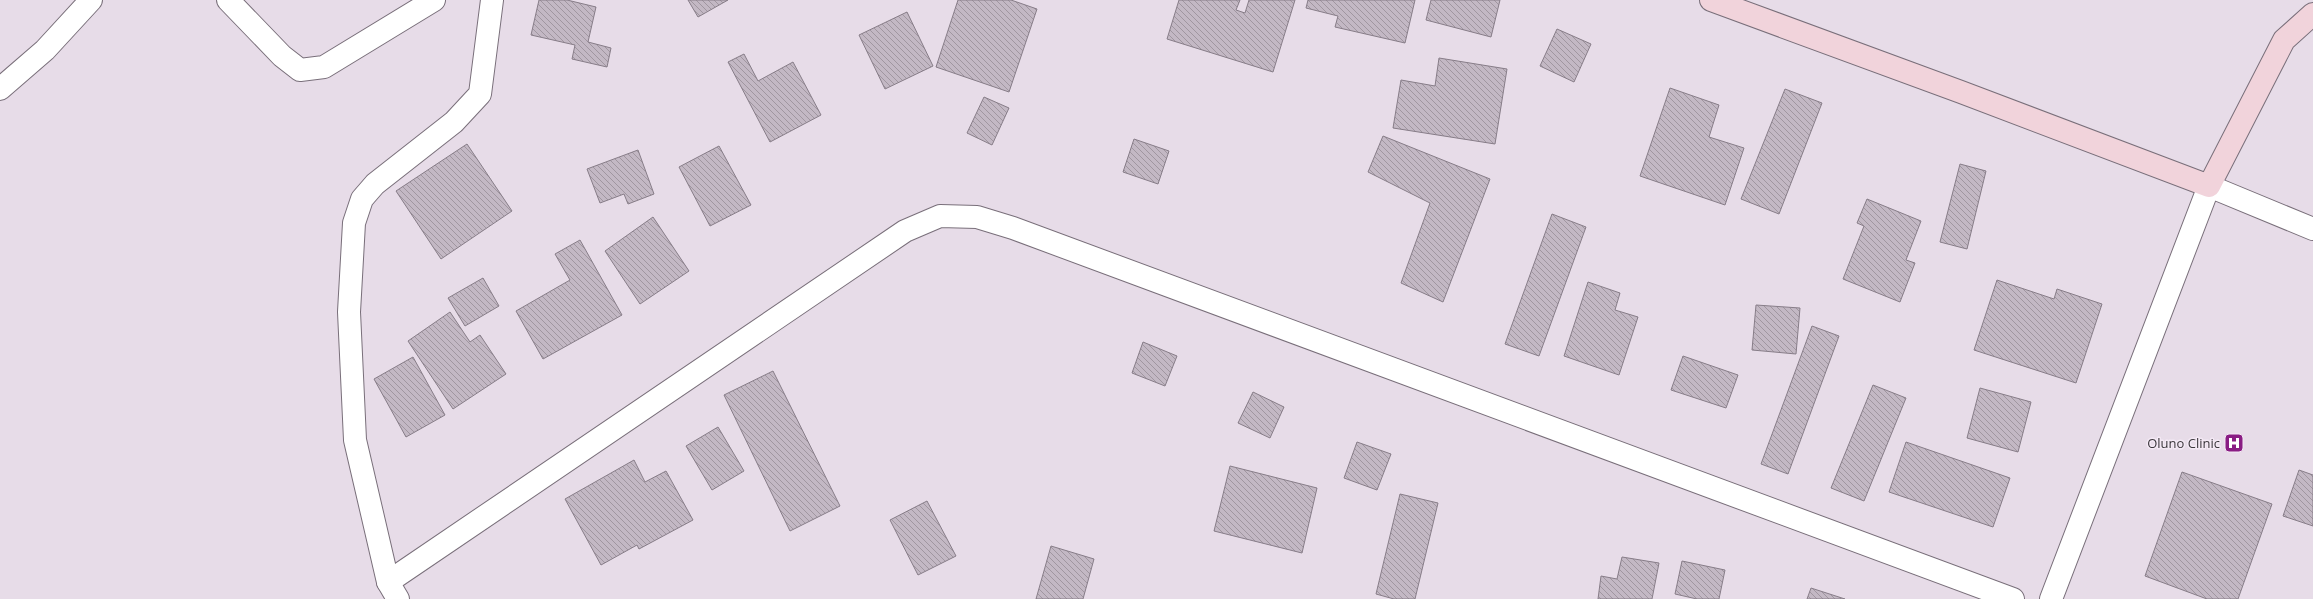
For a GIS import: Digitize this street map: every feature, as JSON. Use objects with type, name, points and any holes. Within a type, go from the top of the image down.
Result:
[{"type":"street","points":[[0,90],[45,50],[91,0]]},
{"type":"street","points":[[228,0],[282,56],[300,70],[324,67],[434,0]]},
{"type":"street","points":[[492,0],[480,94],[454,122],[375,184],[362,199],[354,223],[349,312],[355,440],[393,591],[905,231],[940,216],[976,217],[1013,228],[2013,599]]},
{"type":"street","points":[[1711,0],[1961,92],[2209,186],[2313,229]]},
{"type":"street","points":[[2051,599],[2209,186],[2284,40],[2313,14]]},
{"type":"building","points":[[539,0],[567,0],[596,7],[588,42],[611,48],[607,67],[572,59],[575,45],[531,35]]},
{"type":"building","points":[[688,0],[728,0],[698,17]]},
{"type":"building","points":[[958,0],[1011,0],[1037,9],[1009,92],[936,67]]},
{"type":"building","points":[[1179,0],[1240,0],[1236,10],[1245,13],[1249,0],[1295,0],[1273,72],[1167,39]]},
{"type":"building","points":[[1308,0],[1415,0],[1405,43],[1335,27],[1338,16],[1306,8]]},
{"type":"building","points":[[1431,0],[1500,0],[1491,37],[1426,20]]},
{"type":"building","points":[[907,12],[933,66],[885,89],[859,35]]},
{"type":"building","points":[[1557,29],[1591,44],[1574,82],[1540,66]]},
{"type":"building","points":[[744,54],[758,81],[793,62],[821,115],[770,142],[728,62]]},
{"type":"building","points":[[1439,58],[1507,69],[1495,144],[1393,128],[1401,80],[1435,86]]},
{"type":"building","points":[[1670,88],[1719,105],[1709,137],[1744,148],[1725,205],[1640,176]]},
{"type":"building","points":[[1785,89],[1822,103],[1779,214],[1741,199]]},
{"type":"building","points":[[984,97],[1009,108],[992,145],[967,133]]},
{"type":"building","points":[[1383,136],[1490,179],[1443,302],[1401,283],[1430,203],[1368,172]]},
{"type":"building","points":[[1134,139],[1169,151],[1158,184],[1123,172]]},
{"type":"building","points":[[467,144],[512,211],[441,259],[396,191]]},
{"type":"building","points":[[719,146],[751,205],[710,226],[679,167]]},
{"type":"building","points":[[638,150],[654,194],[628,204],[624,194],[600,203],[587,169]]},
{"type":"building","points":[[1960,164],[1986,171],[1967,249],[1940,242]]},
{"type":"building","points":[[1867,199],[1921,221],[1906,260],[1915,263],[1900,302],[1843,279],[1864,226],[1857,223]]},
{"type":"building","points":[[1552,214],[1586,227],[1539,356],[1505,344]]},
{"type":"building","points":[[653,217],[689,271],[640,304],[605,251]]},
{"type":"building","points":[[580,240],[622,315],[543,359],[516,311],[570,280],[555,254]]},
{"type":"building","points":[[483,278],[499,306],[465,326],[448,298]]},
{"type":"building","points":[[1997,280],[2054,299],[2057,289],[2102,304],[2076,383],[1974,350]]},
{"type":"building","points":[[1588,282],[1620,293],[1615,310],[1638,317],[1619,375],[1564,356]]},
{"type":"building","points":[[1756,305],[1800,308],[1796,354],[1752,350]]},
{"type":"building","points":[[450,312],[470,342],[480,335],[506,374],[453,409],[408,341]]},
{"type":"building","points":[[1812,326],[1839,336],[1788,474],[1761,464]]},
{"type":"building","points":[[1143,342],[1177,356],[1165,386],[1132,373]]},
{"type":"building","points":[[1683,356],[1738,375],[1726,408],[1671,390]]},
{"type":"building","points":[[413,357],[445,415],[406,437],[374,379]]},
{"type":"building","points":[[773,371],[840,506],[790,531],[724,395]]},
{"type":"building","points":[[1873,385],[1906,398],[1864,501],[1831,488]]},
{"type":"building","points":[[1980,388],[2031,402],[2018,452],[1967,438]]},
{"type":"building","points":[[1253,392],[1284,407],[1270,438],[1238,423]]},
{"type":"building","points":[[718,427],[744,471],[712,490],[686,446]]},
{"type":"building","points":[[1357,442],[1391,454],[1377,490],[1344,478]]},
{"type":"building","points":[[1906,442],[2010,478],[1993,527],[1889,492]]},
{"type":"building","points":[[634,460],[645,482],[666,471],[693,520],[639,549],[637,545],[601,565],[565,499]]},
{"type":"building","points":[[1230,466],[1317,488],[1302,553],[1214,531]]},
{"type":"building","points":[[2299,470],[2313,475],[2313,526],[2283,516]]},
{"type":"building","points":[[2182,472],[2272,504],[2238,599],[2207,599],[2145,576]]},
{"type":"building","points":[[1400,494],[1438,503],[1415,599],[1394,599],[1376,594]]},
{"type":"building","points":[[927,501],[956,556],[918,575],[890,520]]},
{"type":"building","points":[[1051,546],[1094,559],[1083,599],[1036,599]]},
{"type":"building","points":[[1622,557],[1659,563],[1652,599],[1598,599],[1601,576],[1617,579]]},
{"type":"building","points":[[1682,561],[1725,570],[1719,599],[1697,599],[1675,594]]},
{"type":"building","points":[[1811,588],[1845,599],[1807,599]]},
{"type":"place","name":"Oluno Clinic","points":[[2234,443]]}]
